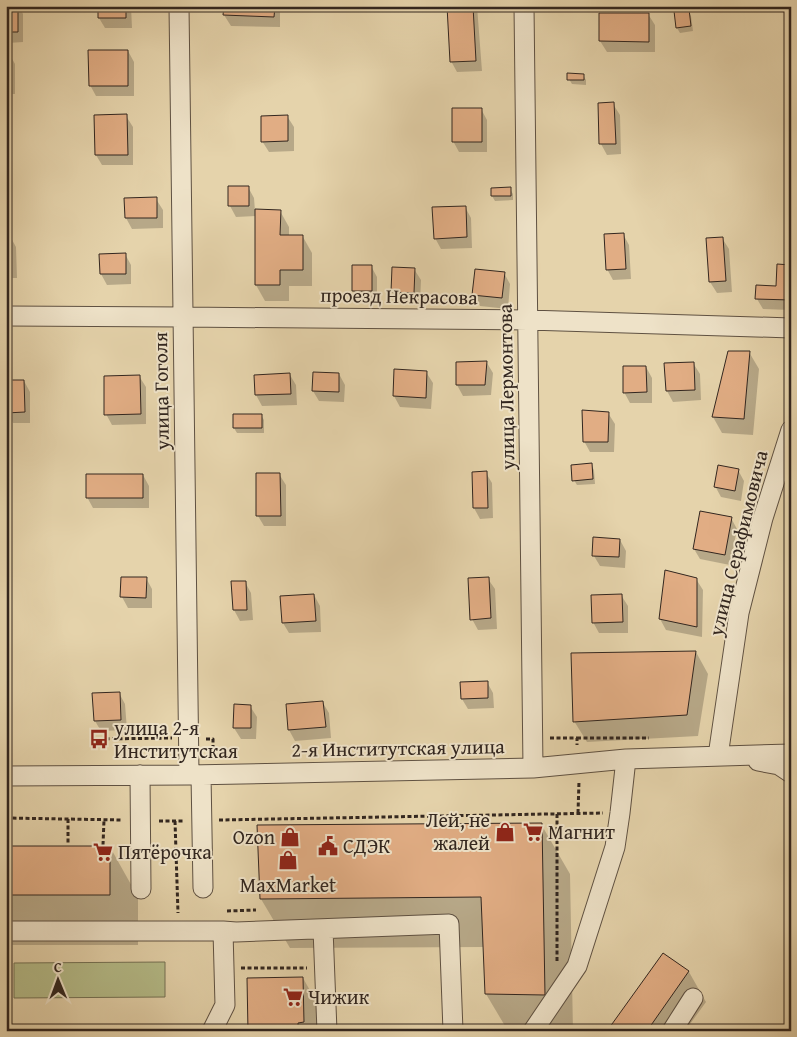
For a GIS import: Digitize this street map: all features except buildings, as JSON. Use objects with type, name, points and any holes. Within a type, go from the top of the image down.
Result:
[{"type":"street","name":"улица Гоголя","points":[[179,6],[183,317],[195,775],[202,821],[203,888]]},
{"type":"street","name":"улица Лермонтова","points":[[524,6],[533,768]]},
{"type":"street","name":"проезд Некрасова","points":[[6,316],[528,320],[791,328]]},
{"type":"street","name":"улица Серафимовича","points":[[725,756],[739,613],[763,518],[791,430]]},
{"type":"street","name":"2-я Институтская улица","points":[[6,776],[195,775],[533,768],[626,759],[791,754]]},
{"type":"street","points":[[725,756],[779,765],[791,773]]},
{"type":"street","points":[[533,1031],[577,966],[615,847],[626,759]]},
{"type":"street","points":[[140,775],[141,889]]},
{"type":"street","points":[[6,931],[236,932],[449,924],[453,1031]]},
{"type":"street","points":[[323,929],[327,1031]]},
{"type":"street","points":[[212,1031],[225,1005],[223,931]]},
{"type":"street","points":[[672,1031],[693,998]]},
{"type":"path","points":[[6,818],[202,821],[620,812]]},
{"type":"path","points":[[556,814],[557,964]]},
{"type":"path","points":[[68,819],[68,846]]},
{"type":"path","points":[[104,820],[104,846]]},
{"type":"path","points":[[175,821],[179,931]]},
{"type":"path","points":[[218,911],[257,910]]},
{"type":"path","points":[[237,968],[310,968]]},
{"type":"green space","points":[[165,962],[165,997],[14,998],[14,963]]},
{"type":"place","name":"улица 2-я Институтская","points":[[99,739]]},
{"type":"place","name":"Лей, не жалей","points":[[505,832]]},
{"type":"place","name":"Магнит","points":[[533,832]]},
{"type":"place","name":"Ozon","points":[[290,837]]},
{"type":"place","name":"СДЭК","points":[[328,846]]},
{"type":"place","name":"Пятёрочка","points":[[103,852]]},
{"type":"place","name":"MaxMarket","points":[[288,860]]},
{"type":"place","name":"Чижик","points":[[293,997]]}]
